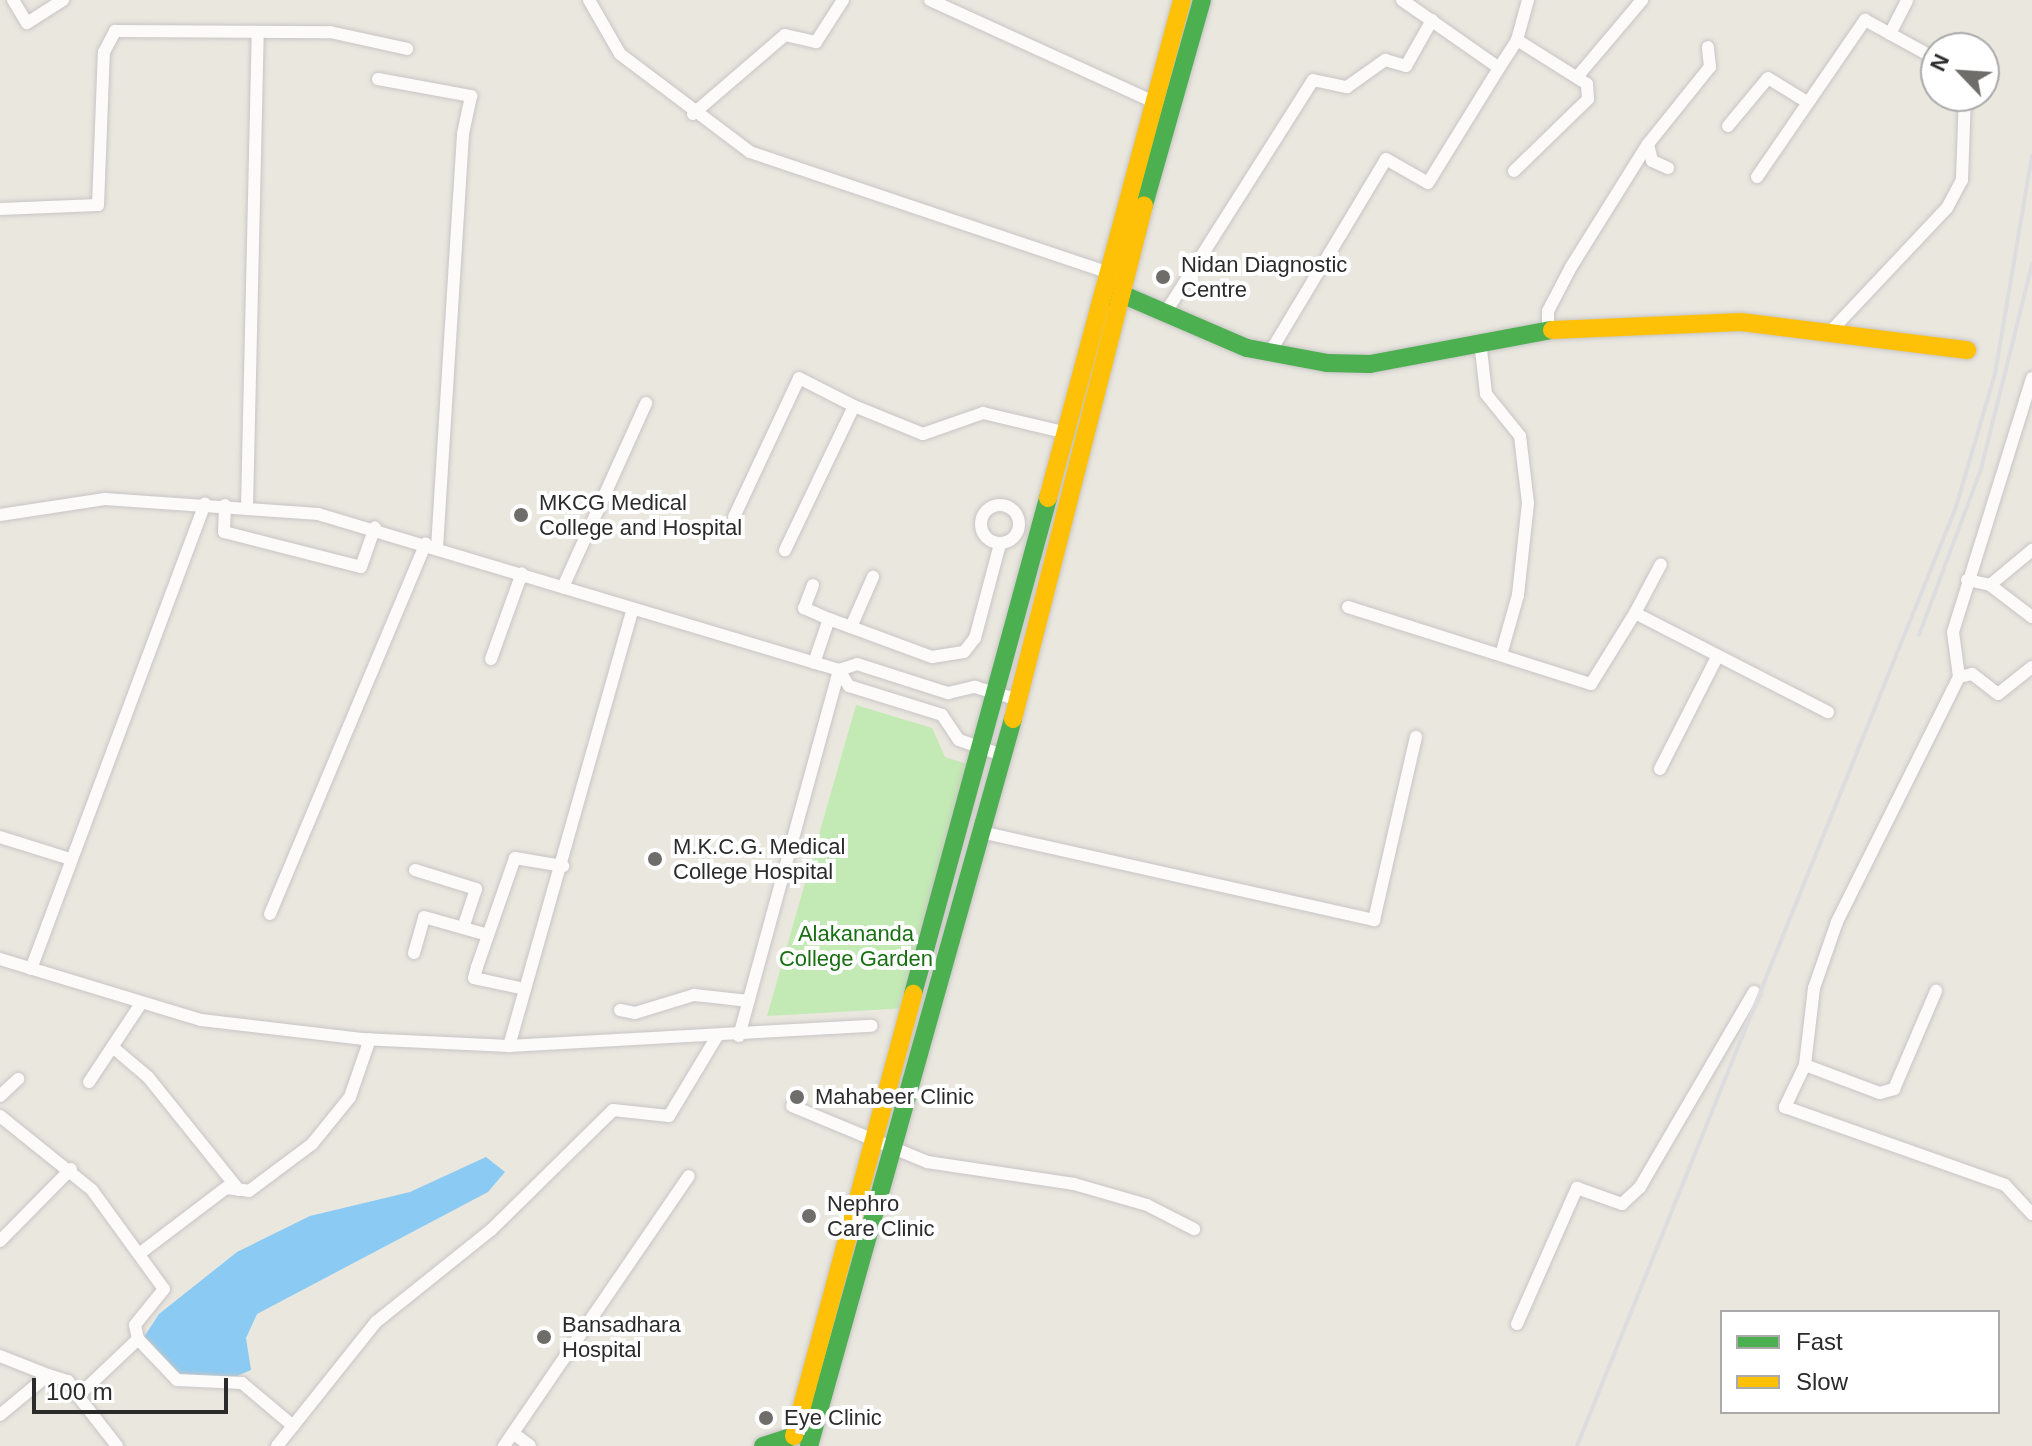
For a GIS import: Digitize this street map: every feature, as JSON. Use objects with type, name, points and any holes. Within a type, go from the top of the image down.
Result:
[{"type":"main road","points":[[804,1443],[874,1142],[984,750],[1067,433],[1113,285],[1162,104],[1182,0]]},
{"type":"main road","points":[[1162,104],[1202,0]]},
{"type":"main road","points":[[1113,285],[1164,315],[1269,354],[1370,364],[1548,330],[1727,322],[1967,350]]},
{"type":"main road","points":[[804,1443],[896,1150],[985,833],[1019,700],[1113,285]]},
{"type":"main road","points":[[763,1446],[804,1443]]},
{"type":"street","points":[[13,0],[27,23],[63,0]]},
{"type":"street","points":[[589,0],[620,54],[693,114],[750,152],[1113,285]]},
{"type":"street","points":[[693,114],[785,35],[816,42],[843,0]]},
{"type":"street","points":[[930,0],[1162,104]]},
{"type":"street","points":[[1402,0],[1499,68]]},
{"type":"street","points":[[1269,354],[1386,159],[1428,183],[1517,40],[1528,0]]},
{"type":"street","points":[[1577,77],[1642,0]]},
{"type":"street","points":[[1890,34],[1907,0]]},
{"type":"street","points":[[1164,315],[1313,80],[1347,87],[1385,60],[1406,66],[1432,20]]},
{"type":"street","points":[[1757,177],[1865,20],[1920,50]]},
{"type":"street","points":[[0,209],[98,205],[104,52],[115,31],[258,35],[330,32],[407,49]]},
{"type":"street","points":[[247,507],[258,35]]},
{"type":"street","points":[[1514,171],[1588,99],[1577,77],[1517,40]]},
{"type":"street","points":[[1548,330],[1548,311],[1571,267],[1648,144],[1710,67],[1708,47]]},
{"type":"street","points":[[1728,126],[1768,78],[1807,102]]},
{"type":"street","points":[[270,914],[431,544],[463,134],[471,96],[378,79]]},
{"type":"street","points":[[1829,333],[1947,208],[1962,180],[1964,112]]},
{"type":"street","points":[[1648,144],[1652,161],[1668,168]]},
{"type":"street","points":[[1480,341],[1486,394],[1520,436],[1528,503],[1523,571],[1502,651]]},
{"type":"street","points":[[734,517],[799,378],[854,406],[923,434],[983,413],[1067,433]]},
{"type":"street","points":[[2032,378],[1953,632],[1959,677],[1821,962],[1804,1033],[1805,1065],[1785,1107],[2005,1185],[2032,1214]]},
{"type":"street","points":[[563,587],[646,403]]},
{"type":"street","points":[[785,550],[854,406]]},
{"type":"street","points":[[0,515],[91,500],[205,503],[375,527],[522,573],[632,612],[839,670],[857,664],[948,693],[975,687],[1019,700]]},
{"type":"street","points":[[31,969],[205,503]]},
{"type":"street","points":[[225,505],[224,532],[361,567],[375,527]]},
{"type":"street","points":[[813,585],[804,608],[932,657],[964,652],[985,608],[1000,544]]},
{"type":"street","points":[[1990,585],[2032,550]]},
{"type":"street","points":[[1348,607],[1502,651],[1591,684],[1661,564]]},
{"type":"street","points":[[491,659],[522,573]]},
{"type":"street","points":[[851,627],[873,577]]},
{"type":"street","points":[[1967,580],[1990,585],[2032,617]]},
{"type":"street","points":[[509,1046],[563,866],[632,612]]},
{"type":"street","points":[[1635,613],[1828,712]]},
{"type":"street","points":[[814,663],[829,619]]},
{"type":"street","points":[[1660,769],[1717,657]]},
{"type":"street","points":[[1959,677],[1972,674],[1998,694],[2032,667]]},
{"type":"street","points":[[839,670],[849,686],[942,715],[959,740],[1005,756]]},
{"type":"street","points":[[739,1036],[839,670]]},
{"type":"street","points":[[985,833],[1374,920],[1416,737]]},
{"type":"street","points":[[0,837],[70,859]]},
{"type":"street","points":[[525,989],[474,978],[515,858],[563,866]]},
{"type":"street","points":[[415,870],[476,889],[463,928]]},
{"type":"street","points":[[470,906],[494,914]]},
{"type":"street","points":[[414,953],[424,917],[488,935]]},
{"type":"street","points":[[1,963],[31,969],[140,1005],[370,1039],[509,1046],[716,1038],[871,1026]]},
{"type":"street","points":[[1805,1065],[1880,1093],[1894,1089],[1936,991]]},
{"type":"street","points":[[1517,1324],[1577,1188],[1622,1204],[1640,1187],[1754,992]]},
{"type":"street","points":[[620,1010],[635,1013],[694,995],[749,1001]]},
{"type":"street","points":[[89,1082],[115,1049],[140,1005]]},
{"type":"street","points":[[908,1023],[933,1022]]},
{"type":"street","points":[[277,1446],[376,1322],[491,1230],[613,1110],[669,1116],[716,1038]]},
{"type":"street","points":[[139,1254],[226,1188],[249,1191],[338,1118],[370,1039]]},
{"type":"street","points":[[115,1049],[212,1149],[239,1190]]},
{"type":"street","points":[[0,1096],[18,1079]]},
{"type":"street","points":[[792,1106],[896,1150],[1119,1196],[1194,1229]]},
{"type":"street","points":[[0,1116],[71,1169],[164,1289],[135,1325],[138,1339],[177,1380],[242,1383],[293,1426]]},
{"type":"street","points":[[0,1241],[71,1169]]},
{"type":"street","points":[[504,1446],[689,1176]]},
{"type":"street","points":[[78,1396],[138,1339]]},
{"type":"street","points":[[0,1356],[68,1381],[117,1446]]},
{"type":"street","points":[[0,1415],[48,1375]]},
{"type":"street","points":[[513,1433],[530,1446]]},
{"type":"green space","name":"Alakananda College Garden","points":[[856,705],[932,728],[945,757],[970,765],[908,1008],[767,1016]]},
{"type":"water","points":[[486,1157],[505,1172],[488,1192],[257,1314],[246,1338],[251,1370],[223,1382],[174,1375],[144,1337],[159,1314],[237,1252],[310,1216],[410,1192]]},
{"type":"railway","points":[[1577,1446],[1956,507],[1995,374],[2032,156]]},
{"type":"railway","points":[[1919,635],[1981,469],[2032,264]]},
{"type":"traffic: fast","points":[[1144,205],[1202,0]]},
{"type":"traffic: fast","points":[[1108,297],[1119,293],[1247,348],[1327,363],[1370,364],[1552,330]]},
{"type":"traffic: fast","points":[[913,994],[1048,498]]},
{"type":"traffic: fast","points":[[809,1446],[1013,719]]},
{"type":"traffic: fast","points":[[763,1446],[794,1436]]},
{"type":"traffic: slow","points":[[1048,498],[1182,0]]},
{"type":"traffic: slow","points":[[1013,719],[1144,205]]},
{"type":"traffic: slow","points":[[1552,330],[1741,322],[1967,350]]},
{"type":"traffic: slow","points":[[794,1436],[913,994]]},
{"type":"place","name":"Nidan Diagnostic Centre","points":[[1163,277]]},
{"type":"place","name":"MKCG Medical College and Hospital","points":[[521,515]]},
{"type":"place","name":"M.K.C.G. Medical College Hospital","points":[[655,859]]},
{"type":"place","name":"Mahabeer Clinic","points":[[797,1097]]},
{"type":"place","name":"Nephro Care Clinic","points":[[809,1216]]},
{"type":"place","name":"Bansadhara Hospital","points":[[544,1337]]},
{"type":"place","name":"Eye Clinic","points":[[766,1418]]}]
